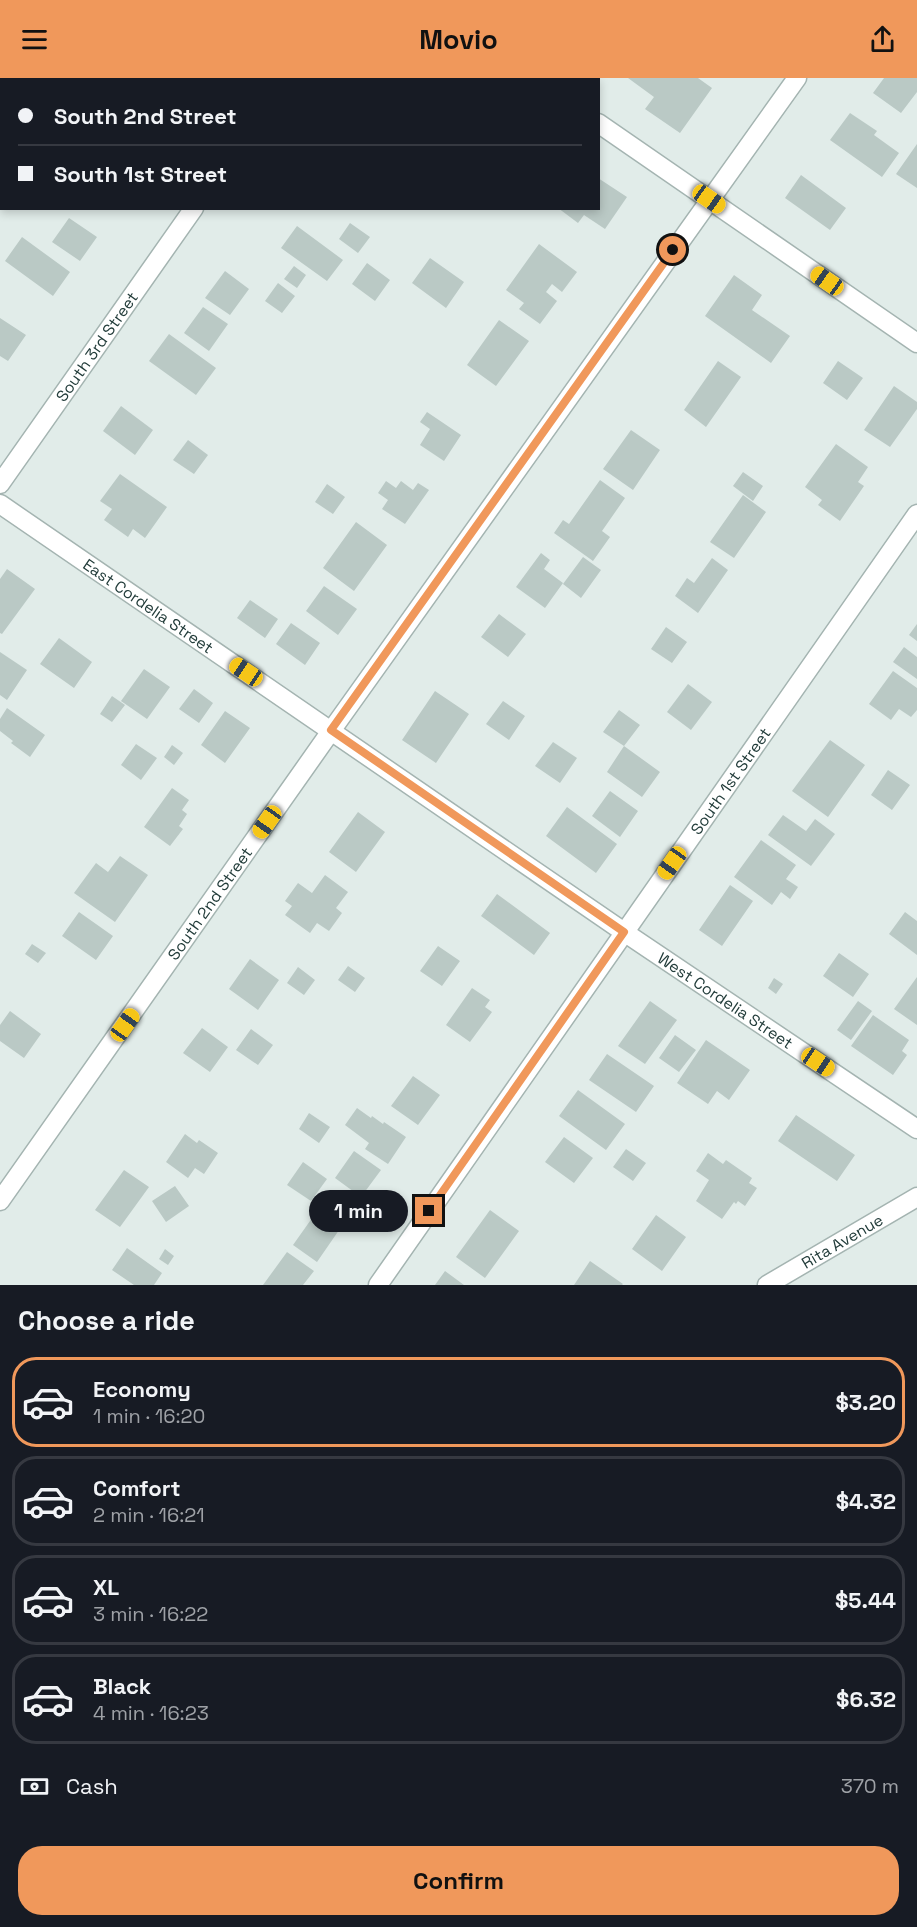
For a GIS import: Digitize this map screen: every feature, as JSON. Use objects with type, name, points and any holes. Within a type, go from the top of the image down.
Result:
[{"type":"street","name":"South 2nd Street","points":[[0,1201],[331,730],[797,78]]},
{"type":"street","points":[[600,124],[917,343]]},
{"type":"street","name":"South 3rd Street","points":[[0,484],[193,210]]},
{"type":"street","name":"East Cordelia Street","points":[[0,504],[624,932]]},
{"type":"street","name":"South 1st Street","points":[[378,1285],[917,514]]},
{"type":"street","name":"West Cordelia Street","points":[[624,932],[916,1127]]},
{"type":"street","name":"Rita Avenue","points":[[767,1285],[917,1197]]},
{"type":"building","points":[[628,78],[698,78],[712,88],[680,133],[645,109],[654,97]]},
{"type":"building","points":[[884,78],[917,78],[917,92],[901,113],[873,93]]},
{"type":"building","points":[[850,113],[877,131],[874,135],[899,153],[882,177],[830,140]]},
{"type":"building","points":[[917,144],[917,188],[896,174]]},
{"type":"building","points":[[801,175],[846,208],[830,230],[785,198]]},
{"type":"building","points":[[600,179],[627,197],[605,229],[584,215],[578,223],[561,210],[600,210]]},
{"type":"building","points":[[69,218],[97,237],[80,261],[52,242]]},
{"type":"building","points":[[350,223],[370,237],[358,253],[339,239]]},
{"type":"building","points":[[297,226],[343,260],[327,281],[281,248]]},
{"type":"building","points":[[22,237],[70,272],[53,296],[5,261]]},
{"type":"building","points":[[539,244],[577,272],[562,292],[552,284],[546,292],[557,301],[540,324],[519,309],[524,303],[506,290]]},
{"type":"building","points":[[430,258],[464,282],[446,308],[412,283]]},
{"type":"building","points":[[367,263],[390,280],[375,301],[352,284]]},
{"type":"building","points":[[294,266],[306,275],[297,288],[284,279]]},
{"type":"building","points":[[225,271],[249,289],[230,315],[205,298]]},
{"type":"building","points":[[734,275],[762,295],[752,310],[790,336],[771,363],[705,316]]},
{"type":"building","points":[[278,283],[295,296],[282,313],[265,301]]},
{"type":"building","points":[[203,307],[228,324],[209,351],[184,333]]},
{"type":"building","points":[[0,318],[26,335],[8,361],[0,356]]},
{"type":"building","points":[[499,320],[529,341],[496,386],[467,365]]},
{"type":"building","points":[[169,334],[216,368],[196,395],[149,361]]},
{"type":"building","points":[[718,361],[741,377],[706,427],[684,410]]},
{"type":"building","points":[[838,361],[863,378],[847,400],[823,383]]},
{"type":"building","points":[[894,386],[917,402],[917,409],[890,447],[864,430]]},
{"type":"building","points":[[121,406],[153,430],[135,455],[103,431]]},
{"type":"building","points":[[427,412],[461,435],[444,461],[420,445],[430,429],[420,422]]},
{"type":"building","points":[[631,430],[660,450],[633,490],[603,469]]},
{"type":"building","points":[[188,440],[208,455],[194,474],[173,460]]},
{"type":"building","points":[[836,444],[868,467],[858,482],[864,486],[840,521],[818,505],[822,500],[805,487]]},
{"type":"building","points":[[743,472],[763,486],[753,501],[733,486]]},
{"type":"building","points":[[120,474],[167,507],[145,538],[133,529],[128,537],[104,520],[112,509],[100,501]]},
{"type":"building","points":[[600,480],[625,498],[602,531],[610,537],[593,561],[554,533],[563,520],[569,524]]},
{"type":"building","points":[[386,481],[396,488],[401,481],[413,490],[418,483],[429,490],[405,524],[382,509],[388,500],[378,493]]},
{"type":"building","points":[[327,484],[345,497],[333,514],[315,502]]},
{"type":"building","points":[[743,495],[766,512],[734,558],[710,542]]},
{"type":"building","points":[[356,522],[387,545],[354,591],[323,568]]},
{"type":"building","points":[[541,553],[550,560],[544,569],[563,583],[545,608],[516,587]]},
{"type":"building","points":[[583,557],[601,570],[581,598],[563,584]]},
{"type":"building","points":[[712,558],[728,570],[698,613],[675,596],[687,578],[694,583]]},
{"type":"building","points":[[7,569],[35,589],[2,634],[0,633],[0,579]]},
{"type":"building","points":[[324,586],[357,609],[338,635],[306,611]]},
{"type":"building","points":[[250,600],[278,619],[265,638],[237,618]]},
{"type":"building","points":[[499,614],[526,634],[508,657],[481,637]]},
{"type":"building","points":[[291,623],[320,643],[305,665],[276,644]]},
{"type":"building","points":[[917,624],[917,641],[909,635]]},
{"type":"building","points":[[666,627],[687,642],[672,663],[651,649]]},
{"type":"building","points":[[59,638],[92,662],[74,688],[40,664]]},
{"type":"building","points":[[904,647],[917,657],[917,679],[893,662]]},
{"type":"building","points":[[0,652],[27,670],[7,700],[0,695]]},
{"type":"building","points":[[144,669],[170,687],[147,719],[121,701]]},
{"type":"building","points":[[893,671],[917,688],[917,710],[911,717],[899,709],[891,720],[869,704]]},
{"type":"building","points":[[688,684],[712,702],[691,730],[667,712]]},
{"type":"building","points":[[194,689],[213,703],[199,723],[179,709]]},
{"type":"building","points":[[435,691],[469,714],[436,763],[402,740]]},
{"type":"building","points":[[112,696],[125,705],[112,722],[100,714]]},
{"type":"building","points":[[503,701],[525,716],[509,740],[486,724]]},
{"type":"building","points":[[7,708],[45,735],[30,757],[11,743],[13,741],[0,731],[0,719]]},
{"type":"building","points":[[619,710],[640,725],[624,746],[603,732]]},
{"type":"building","points":[[225,711],[250,728],[225,763],[201,745]]},
{"type":"building","points":[[830,740],[865,765],[828,817],[792,791]]},
{"type":"building","points":[[553,742],[577,758],[560,783],[535,766]]},
{"type":"building","points":[[136,744],[157,758],[141,780],[121,765]]},
{"type":"building","points":[[172,745],[183,753],[174,765],[164,757]]},
{"type":"building","points":[[624,746],[660,772],[642,797],[607,772]]},
{"type":"building","points":[[888,770],[910,785],[892,810],[871,795]]},
{"type":"building","points":[[172,788],[189,800],[182,810],[187,814],[179,826],[183,829],[170,846],[144,827]]},
{"type":"building","points":[[610,791],[638,811],[620,837],[592,816]]},
{"type":"building","points":[[567,807],[617,844],[596,873],[546,836]]},
{"type":"building","points":[[358,812],[385,832],[356,872],[329,852]]},
{"type":"building","points":[[783,815],[806,831],[815,819],[835,834],[811,866],[768,835]]},
{"type":"building","points":[[761,840],[796,865],[786,879],[798,887],[790,899],[781,892],[772,905],[734,877]]},
{"type":"building","points":[[120,856],[148,875],[115,922],[74,893],[96,863],[108,872]]},
{"type":"building","points":[[325,875],[348,892],[336,908],[342,913],[329,931],[317,923],[310,933],[285,915],[292,906],[285,901],[298,883],[312,893]]},
{"type":"building","points":[[730,885],[753,901],[722,946],[699,930]]},
{"type":"building","points":[[497,894],[550,933],[534,955],[481,916]]},
{"type":"building","points":[[79,912],[113,936],[96,960],[62,936]]},
{"type":"building","points":[[905,912],[917,921],[917,955],[889,934]]},
{"type":"building","points":[[32,944],[46,953],[38,963],[25,954]]},
{"type":"building","points":[[438,946],[460,961],[442,986],[420,971]]},
{"type":"building","points":[[839,953],[869,974],[853,997],[823,976]]},
{"type":"building","points":[[250,959],[279,980],[258,1010],[229,989]]},
{"type":"building","points":[[348,966],[365,978],[355,992],[338,980]]},
{"type":"building","points":[[298,967],[315,980],[304,995],[287,983]]},
{"type":"building","points":[[917,977],[917,1025],[894,1009]]},
{"type":"building","points":[[774,978],[783,984],[776,994],[768,988]]},
{"type":"building","points":[[472,988],[490,1000],[485,1007],[492,1012],[470,1042],[446,1025]]},
{"type":"building","points":[[650,1001],[677,1020],[645,1064],[618,1046]]},
{"type":"building","points":[[858,1001],[872,1011],[851,1040],[837,1030]]},
{"type":"building","points":[[10,1011],[41,1034],[24,1058],[0,1041],[0,1025]]},
{"type":"building","points":[[873,1015],[909,1040],[902,1051],[907,1055],[893,1075],[851,1046]]},
{"type":"building","points":[[202,1028],[228,1047],[210,1072],[183,1053]]},
{"type":"building","points":[[251,1029],[273,1045],[258,1065],[236,1050]]},
{"type":"building","points":[[675,1035],[696,1050],[679,1072],[659,1058]]},
{"type":"building","points":[[706,1040],[750,1070],[729,1100],[717,1091],[708,1104],[677,1083]]},
{"type":"building","points":[[607,1054],[654,1086],[636,1112],[589,1080]]},
{"type":"building","points":[[413,1076],[440,1095],[418,1125],[391,1106]]},
{"type":"building","points":[[578,1090],[625,1124],[606,1150],[559,1116]]},
{"type":"building","points":[[357,1108],[406,1137],[388,1164],[365,1149],[369,1143],[345,1125]]},
{"type":"building","points":[[309,1113],[330,1127],[319,1143],[299,1129]]},
{"type":"building","points":[[796,1115],[855,1155],[837,1181],[778,1141]]},
{"type":"building","points":[[185,1134],[197,1143],[199,1140],[218,1153],[204,1174],[195,1168],[188,1178],[166,1162]]},
{"type":"building","points":[[564,1137],[593,1158],[574,1183],[545,1162]]},
{"type":"building","points":[[626,1149],[646,1163],[633,1181],[613,1167]]},
{"type":"building","points":[[354,1151],[381,1170],[361,1197],[335,1178]]},
{"type":"building","points":[[708,1153],[723,1164],[726,1160],[752,1178],[749,1183],[757,1188],[745,1206],[738,1201],[736,1204],[734,1202],[722,1219],[696,1201],[709,1180],[696,1171]]},
{"type":"building","points":[[303,1162],[327,1179],[311,1201],[287,1185]]},
{"type":"building","points":[[124,1170],[149,1187],[120,1227],[95,1210]]},
{"type":"building","points":[[175,1186],[189,1206],[166,1222],[152,1201]]},
{"type":"building","points":[[322,1204],[346,1220],[317,1262],[293,1245]]},
{"type":"building","points":[[490,1210],[519,1231],[485,1278],[456,1257]]},
{"type":"building","points":[[656,1215],[686,1237],[662,1271],[632,1249]]},
{"type":"building","points":[[127,1248],[162,1273],[154,1285],[134,1285],[112,1270]]},
{"type":"building","points":[[165,1249],[174,1256],[168,1265],[159,1259]]},
{"type":"building","points":[[287,1252],[314,1271],[303,1285],[263,1285]]},
{"type":"building","points":[[590,1261],[623,1284],[574,1285]]},
{"type":"building","points":[[445,1271],[464,1285],[435,1285]]},
{"type":"route","points":[[429,1211],[624,932],[331,730],[673,250]]}]
